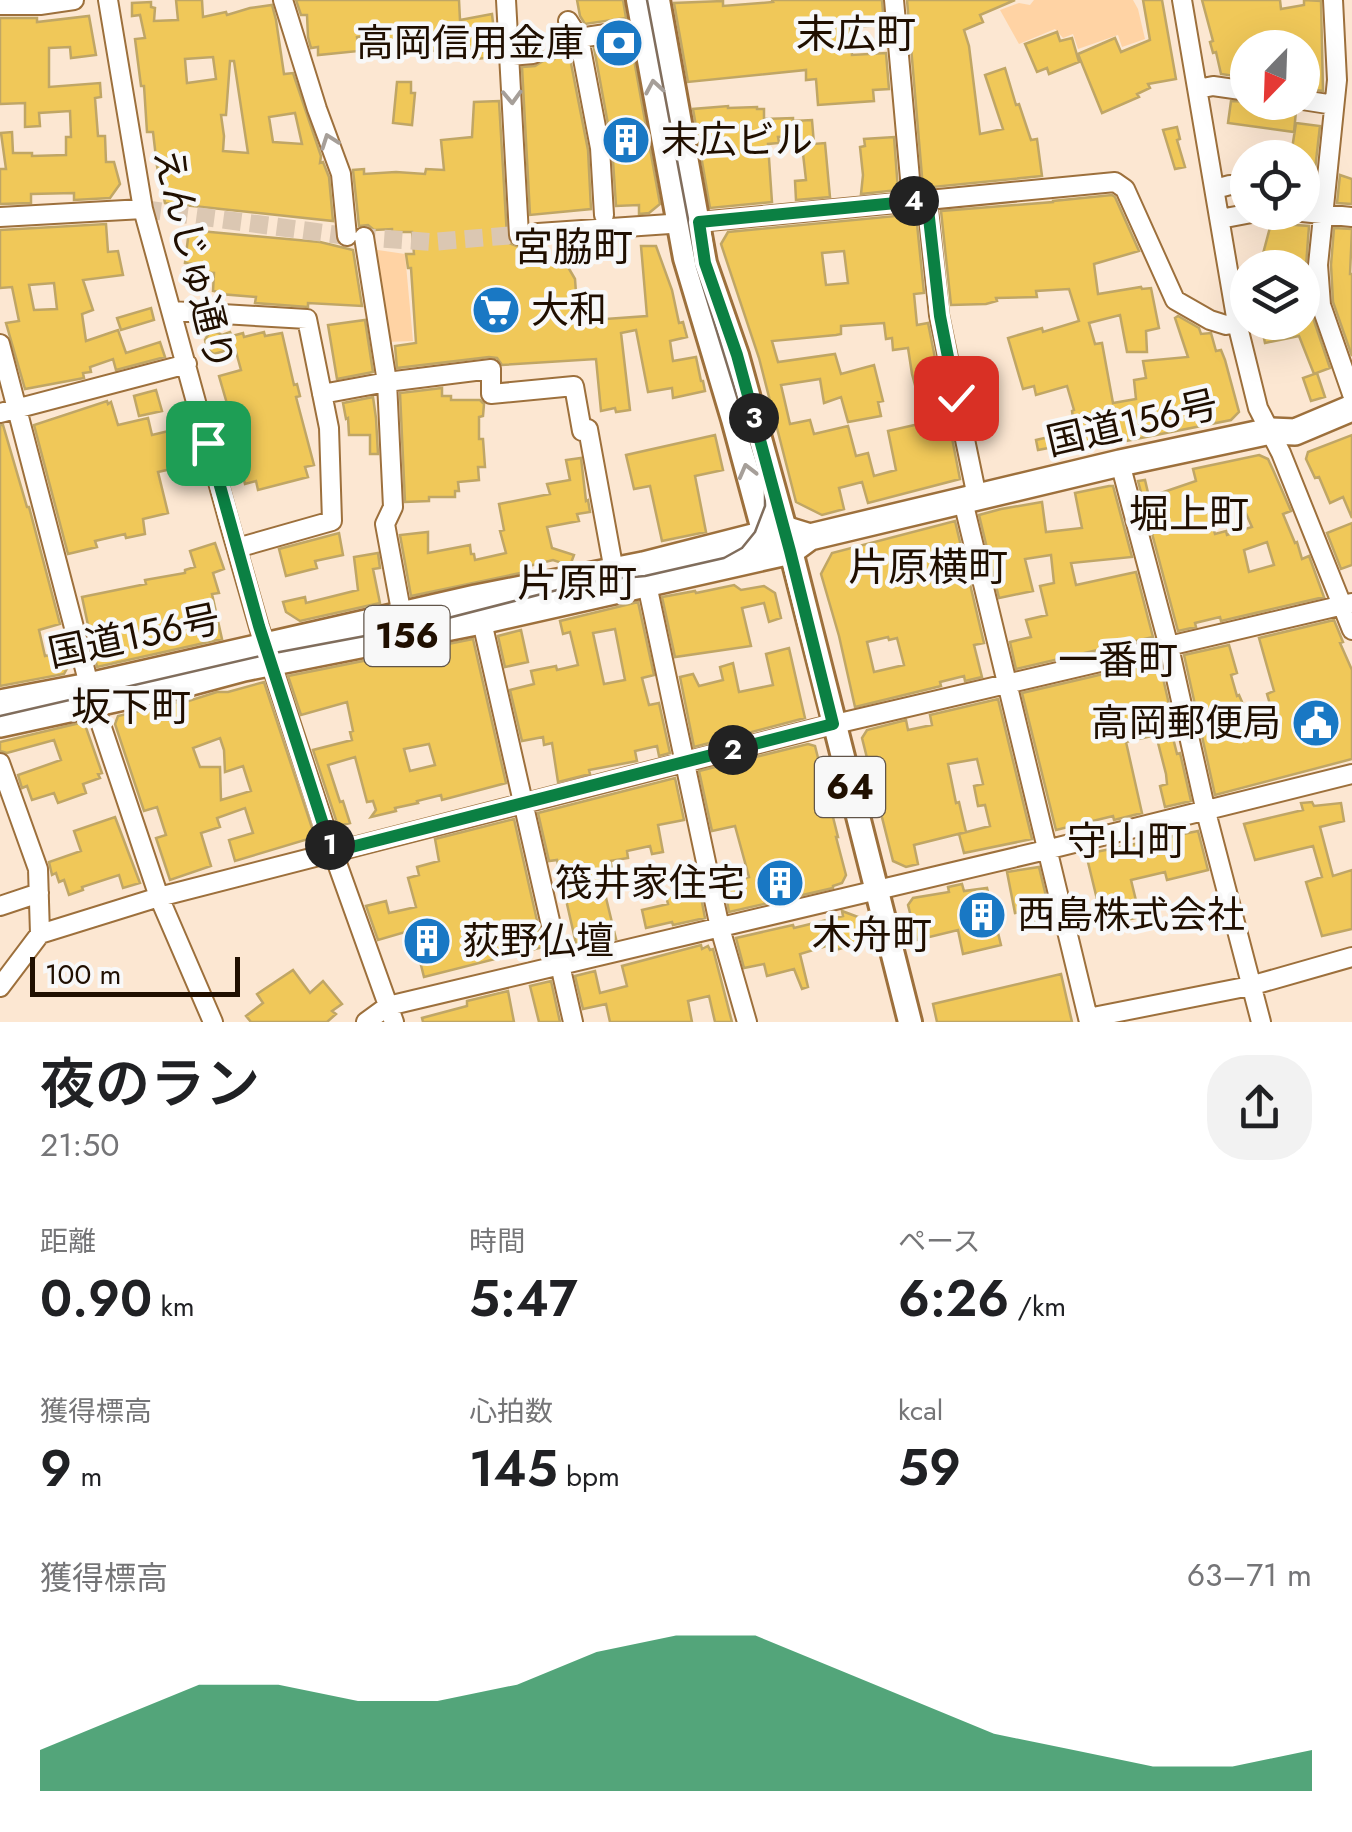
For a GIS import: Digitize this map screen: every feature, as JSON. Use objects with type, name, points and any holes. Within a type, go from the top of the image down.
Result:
[{"type":"highway","name":"国道156号","points":[[0,724],[92,695],[269,654],[645,574],[1120,463],[1271,431],[1296,432],[1352,408]]},
{"type":"highway","name":"国道156号","points":[[269,654],[402,616],[479,610],[614,571],[645,574]]},
{"type":"highway","name":"国道156号","points":[[0,703],[92,695]]},
{"type":"main road","points":[[638,0],[653,26],[689,222],[685,258],[733,419],[787,538]]},
{"type":"main road","points":[[653,26],[658,0]]},
{"type":"main road","name":"64","points":[[787,538],[910,1022]]},
{"type":"street","points":[[0,5],[74,0]]},
{"type":"street","name":"えんじゅ通り","points":[[108,0],[143,209],[237,548],[332,852],[391,1014]]},
{"type":"street","points":[[282,0],[341,174],[387,382],[393,508],[386,524],[402,616]]},
{"type":"street","points":[[506,0],[528,234],[1115,182],[1125,190],[1175,300],[1210,320],[1230,324]]},
{"type":"street","points":[[894,0],[920,200],[970,499],[1008,684],[1088,1020],[1250,986],[1352,956]]},
{"type":"street","points":[[1182,0],[1230,280]]},
{"type":"street","points":[[1334,0],[1337,80],[1318,265],[1321,304],[1352,394]]},
{"type":"street","points":[[568,20],[579,38],[600,148],[604,215]]},
{"type":"street","points":[[579,38],[653,26]]},
{"type":"street","points":[[510,56],[533,54]]},
{"type":"street","points":[[1198,89],[1230,88]]},
{"type":"street","points":[[1320,102],[1334,104]]},
{"type":"street","points":[[1215,189],[1230,185]]},
{"type":"street","points":[[0,218],[143,209]]},
{"type":"street","points":[[1322,214],[1352,217]]},
{"type":"street","points":[[1220,219],[1230,217]]},
{"type":"street","points":[[172,311],[306,319],[329,428],[332,521],[237,548]]},
{"type":"street","points":[[1241,340],[1258,408],[1347,604],[1352,630]]},
{"type":"street","points":[[0,344],[9,411],[92,695],[159,897],[213,1022]]},
{"type":"street","points":[[9,411],[186,364]]},
{"type":"street","points":[[322,394],[492,369],[491,394],[574,386],[582,431],[588,429],[614,571]]},
{"type":"street","points":[[1120,463],[1261,1022]]},
{"type":"street","points":[[645,574],[720,928],[746,1022]]},
{"type":"street","points":[[0,987],[40,934],[159,897],[833,724],[1347,604]]},
{"type":"street","points":[[479,610],[573,1022]]},
{"type":"street","points":[[0,764],[38,869],[40,934]]},
{"type":"street","points":[[366,1022],[558,966],[1352,774]]},
{"type":"street","points":[[0,906],[39,893]]},
{"type":"shaded area","points":[[1034,0],[1133,0],[1145,39],[1122,47],[1118,35],[1078,49],[1073,34],[1063,38],[1055,29],[1019,44],[1000,10],[1019,3],[1030,5]]},
{"type":"shaded area","points":[[371,249],[405,254],[413,341],[386,342]]},
{"type":"building","points":[[176,0],[202,0],[203,17],[272,5],[284,74],[293,73],[320,163],[323,162],[329,177],[333,221],[165,203],[153,132],[147,132],[135,39],[145,38],[140,15],[132,16],[132,3],[151,2],[155,8],[154,21],[178,20]],"holes":[[[213,57],[216,79],[187,83],[185,59]],[[230,61],[234,61],[248,153],[223,151],[221,115],[226,115]],[[295,113],[302,144],[273,142],[269,117]]]},
{"type":"building","points":[[296,0],[459,0],[460,20],[492,14],[497,57],[475,59],[474,49],[388,53],[387,33],[357,37],[359,51],[318,55],[318,47],[311,48],[307,15],[301,15]]},
{"type":"building","points":[[577,0],[623,0],[626,18],[585,24]]},
{"type":"building","points":[[772,0],[882,0],[884,25],[850,27],[852,55],[886,53],[889,89],[873,90],[874,101],[818,105],[816,79],[806,80],[806,70],[688,82],[674,3],[723,1],[723,6]]},
{"type":"building","points":[[907,0],[1015,0],[980,15],[983,22],[964,30],[980,134],[1003,129],[985,75],[1005,68],[1031,140],[1037,139],[1042,176],[923,188]]},
{"type":"building","points":[[1143,0],[1162,0],[1176,79],[1148,84],[1150,88],[1137,94],[1139,97],[1102,113],[1078,54],[1115,38],[1121,52],[1150,40]]},
{"type":"building","points":[[1202,0],[1280,0],[1281,9],[1304,5],[1304,0],[1321,1],[1323,91],[1320,30],[1230,30],[1230,75],[1221,74],[1210,42],[1213,41]]},
{"type":"building","points":[[89,16],[96,55],[71,58],[70,47],[49,48],[49,87],[100,83],[101,97],[95,98],[98,136],[105,136],[106,162],[114,162],[120,184],[110,198],[74,200],[74,193],[31,194],[31,203],[0,204],[0,169],[6,169],[1,133],[12,132],[13,153],[32,156],[66,155],[66,137],[71,137],[70,111],[39,113],[40,126],[25,127],[25,103],[0,104],[0,18],[37,18],[37,22]]},
{"type":"building","points":[[1057,32],[1060,41],[1072,38],[1079,62],[1049,74],[1047,68],[1037,72],[1025,44]]},
{"type":"building","points":[[564,37],[588,150],[591,209],[530,215],[522,67],[554,59],[555,38]]},
{"type":"building","points":[[631,43],[660,204],[649,213],[639,214],[639,205],[616,206],[612,146],[594,48]]},
{"type":"building","points":[[397,82],[411,82],[411,93],[415,93],[412,125],[393,123]]},
{"type":"building","points":[[499,101],[509,243],[519,247],[529,242],[537,245],[551,259],[568,267],[575,279],[578,321],[647,316],[641,246],[656,246],[679,323],[683,322],[687,337],[670,341],[673,361],[696,357],[705,391],[673,398],[672,388],[648,392],[636,330],[621,333],[630,410],[601,411],[596,359],[502,365],[497,358],[489,357],[397,368],[395,346],[416,343],[411,268],[406,254],[414,254],[412,232],[359,226],[353,170],[364,169],[364,174],[425,174],[426,169],[444,170],[441,140],[472,137],[474,102]]},
{"type":"building","points":[[1230,108],[1230,120],[1295,120],[1294,132],[1228,123]]},
{"type":"building","points":[[693,109],[764,109],[764,119],[812,120],[814,144],[825,143],[830,197],[796,200],[795,181],[806,180],[801,136],[778,137],[779,143],[768,144],[772,202],[710,208]]},
{"type":"building","points":[[1296,123],[1320,126],[1318,140],[1293,140]]},
{"type":"building","points":[[1177,127],[1185,167],[1175,169],[1163,130]]},
{"type":"building","points":[[894,137],[898,190],[861,194],[860,147],[865,146],[864,139]]},
{"type":"building","points":[[1340,175],[1352,179],[1352,204],[1337,203]]},
{"type":"building","points":[[1112,195],[1139,251],[1094,264],[1098,294],[1151,288],[1159,328],[1146,331],[1147,352],[1127,352],[1120,315],[1089,323],[1095,344],[1102,343],[1113,403],[1136,399],[1134,380],[1146,378],[1143,361],[1188,357],[1175,318],[1178,316],[1199,328],[1201,334],[1211,333],[1216,351],[1221,350],[1225,360],[1239,412],[1231,420],[1121,442],[1115,412],[1085,418],[1092,450],[1066,455],[1064,445],[1038,450],[1036,440],[1075,431],[1074,410],[1067,386],[1036,395],[1034,386],[1023,389],[1008,338],[1079,321],[1069,289],[1036,291],[1037,297],[996,298],[997,301],[986,304],[951,305],[941,211]]},
{"type":"building","points":[[916,214],[924,293],[914,294],[917,325],[928,323],[942,393],[918,396],[908,348],[893,350],[892,338],[886,339],[884,323],[841,326],[841,334],[836,335],[772,341],[778,362],[835,354],[841,374],[874,365],[883,401],[878,402],[881,416],[848,422],[841,397],[824,403],[820,379],[781,385],[790,424],[810,420],[814,434],[848,426],[856,456],[868,453],[874,476],[896,470],[888,431],[919,424],[918,416],[933,413],[939,436],[951,433],[960,479],[868,503],[862,482],[839,488],[844,509],[822,515],[796,502],[759,358],[721,244],[728,232]],"holes":[[[844,251],[848,283],[826,285],[822,253]]]},
{"type":"building","points":[[106,224],[108,252],[118,251],[123,275],[83,280],[93,310],[82,314],[86,341],[118,330],[126,353],[160,342],[165,357],[116,370],[113,359],[90,367],[91,372],[83,373],[84,378],[25,389],[6,323],[19,321],[12,287],[0,288],[0,230]],"holes":[[[54,283],[57,309],[34,310],[29,285]]]},
{"type":"building","points":[[1334,228],[1352,229],[1352,356],[1333,302]]},
{"type":"building","points":[[189,230],[320,242],[353,250],[362,306],[255,303],[256,297],[213,291],[214,273],[200,272],[201,265],[185,263]]},
{"type":"building","points":[[1269,230],[1309,230],[1307,250],[1264,250]]},
{"type":"building","points":[[151,308],[154,320],[121,330],[117,318]]},
{"type":"building","points":[[365,320],[373,372],[337,379],[328,325]]},
{"type":"building","points":[[230,332],[232,336],[243,333],[244,337],[282,333],[314,465],[305,467],[308,477],[258,490],[256,481],[245,484],[219,376],[241,370],[235,348],[214,354],[207,349],[205,340],[209,333]]},
{"type":"building","points":[[1320,338],[1330,368],[1314,374],[1301,340]]},
{"type":"building","points":[[1317,373],[1325,397],[1311,401],[1303,378]]},
{"type":"building","points":[[442,388],[442,396],[451,396],[451,400],[480,400],[484,404],[483,416],[479,417],[479,439],[483,439],[485,467],[478,467],[479,480],[458,482],[455,497],[405,502],[400,393]]},
{"type":"building","points":[[156,390],[162,411],[139,416],[134,396]]},
{"type":"building","points":[[373,397],[378,454],[370,454],[370,435],[349,435],[343,403]]},
{"type":"building","points":[[111,402],[118,425],[148,418],[152,435],[181,428],[184,440],[180,467],[158,472],[168,513],[143,519],[145,534],[95,541],[97,547],[68,554],[34,425]]},
{"type":"building","points":[[0,425],[29,507],[60,624],[39,630],[45,656],[67,651],[70,663],[64,674],[0,686]]},
{"type":"building","points":[[715,435],[723,470],[695,476],[706,532],[662,541],[650,486],[634,489],[626,455]]},
{"type":"building","points":[[1352,435],[1352,518],[1343,497],[1330,503],[1306,459],[1308,452]]},
{"type":"building","points":[[1259,455],[1268,459],[1291,511],[1283,514],[1302,559],[1309,556],[1324,597],[1221,621],[1220,617],[1178,631],[1138,481],[1145,480],[1149,497],[1196,481],[1193,469]],"holes":[[[1228,502],[1229,506],[1241,502],[1252,527],[1227,535],[1226,531],[1215,534],[1207,507]],[[1267,542],[1274,565],[1249,572],[1244,550]]]},
{"type":"building","points":[[581,458],[590,512],[577,514],[579,521],[547,527],[552,548],[574,555],[571,563],[553,560],[529,566],[530,571],[411,596],[400,535],[428,532],[428,553],[470,545],[475,560],[506,553],[499,504],[550,494],[547,484],[570,480],[566,460]]},
{"type":"building","points":[[1113,486],[1132,557],[1071,563],[1076,585],[1136,572],[1153,637],[1016,669],[1010,642],[1031,637],[1026,620],[1047,615],[1040,586],[1054,583],[1051,555],[1025,559],[1033,591],[999,598],[979,515],[1042,502],[1046,532],[1082,528],[1075,493]]},
{"type":"building","points":[[955,521],[984,643],[974,645],[982,677],[965,681],[964,676],[940,682],[941,686],[855,707],[821,574],[832,553]],"holes":[[[888,637],[897,638],[904,665],[874,672],[867,642]]]},
{"type":"building","points":[[1352,523],[1352,565],[1341,569],[1327,533]]},
{"type":"building","points":[[339,533],[343,555],[315,561],[317,568],[286,576],[279,549]]},
{"type":"building","points":[[215,543],[224,569],[213,573],[219,593],[212,594],[222,639],[97,667],[82,597],[185,573],[195,567],[190,551]]},
{"type":"building","points":[[378,553],[380,568],[373,569],[380,603],[300,621],[286,612],[283,602],[305,597],[306,603],[358,590],[354,557]]},
{"type":"building","points":[[734,585],[741,590],[764,586],[775,593],[781,618],[769,622],[764,603],[742,608],[751,646],[675,657],[662,597]]},
{"type":"building","points":[[638,602],[654,675],[642,678],[649,705],[659,703],[670,753],[659,756],[657,746],[635,751],[637,761],[589,770],[590,774],[558,782],[552,743],[544,745],[543,737],[522,741],[510,690],[534,684],[531,671],[578,665],[570,632],[563,634],[560,621]],"holes":[[[615,629],[625,680],[604,684],[593,633]]]},
{"type":"building","points":[[1334,620],[1352,670],[1352,759],[1215,795],[1184,655],[1229,645],[1237,673],[1231,675],[1246,718],[1272,711],[1267,694],[1274,691],[1259,638]]},
{"type":"building","points":[[521,630],[528,662],[505,667],[498,636]]},
{"type":"building","points":[[473,639],[506,783],[442,800],[441,795],[417,801],[371,817],[376,810],[373,801],[367,802],[355,757],[328,765],[350,823],[338,826],[313,750],[352,740],[347,702],[301,715],[288,676]],"holes":[[[429,744],[435,765],[410,771],[404,749]]]},
{"type":"building","points":[[789,648],[805,718],[694,747],[680,677],[693,674],[699,686],[723,680],[720,667],[733,663],[739,692],[773,685],[766,654]]},
{"type":"building","points":[[1159,661],[1175,730],[1171,730],[1191,801],[1165,807],[1160,786],[1167,784],[1166,774],[1156,735],[1126,742],[1142,813],[1056,830],[1022,693]]},
{"type":"building","points":[[264,682],[315,837],[235,861],[229,840],[253,833],[245,808],[217,818],[220,827],[201,833],[211,866],[170,880],[156,838],[166,835],[157,807],[144,811],[115,724],[118,716]],"holes":[[[220,738],[225,772],[243,766],[251,791],[221,800],[220,767],[200,767],[193,748]]]},
{"type":"building","points":[[998,699],[1032,839],[964,853],[959,834],[990,826],[985,805],[978,806],[974,786],[983,784],[977,759],[948,764],[966,832],[914,845],[918,864],[906,867],[893,861],[862,738],[867,730],[906,720],[908,730],[932,725],[930,715]]},
{"type":"building","points":[[84,722],[102,773],[98,774],[100,778],[83,784],[86,793],[58,803],[54,793],[32,800],[18,775],[61,760],[54,740],[7,753],[0,751],[0,742]]},
{"type":"building","points":[[808,744],[815,746],[846,875],[833,888],[729,912],[727,882],[749,877],[735,826],[712,831],[699,771]]},
{"type":"building","points":[[675,778],[684,820],[658,825],[663,852],[652,854],[650,846],[627,851],[628,858],[610,861],[612,867],[599,869],[616,939],[577,948],[557,860],[549,861],[538,813]]},
{"type":"building","points":[[1312,802],[1314,806],[1341,803],[1344,821],[1320,827],[1333,876],[1352,870],[1352,929],[1322,936],[1306,882],[1322,877],[1313,846],[1255,860],[1244,824],[1303,810],[1301,803]]},
{"type":"building","points":[[115,817],[140,883],[123,888],[119,875],[69,895],[64,880],[59,882],[56,873],[52,875],[49,862],[81,851],[74,831]]},
{"type":"building","points":[[514,819],[543,947],[424,977],[412,930],[378,940],[366,906],[386,901],[389,913],[416,907],[408,878],[419,875],[417,867],[439,861],[435,839]]},
{"type":"building","points":[[1198,831],[1208,870],[1167,880],[1165,872],[1131,880],[1140,917],[1104,928],[1086,854]]},
{"type":"building","points":[[1039,867],[1051,917],[1025,924],[1022,912],[1015,913],[1007,872]]},
{"type":"building","points":[[962,884],[964,891],[987,888],[1001,945],[963,954],[958,930],[917,940],[908,905],[913,898],[949,892],[948,887]]},
{"type":"building","points":[[691,890],[692,894],[700,892],[705,918],[646,928],[642,910],[668,904],[666,896]]},
{"type":"building","points":[[842,911],[858,917],[863,942],[836,950],[833,944],[800,954],[808,987],[802,989],[794,969],[767,976],[764,964],[744,968],[736,938],[843,916]]},
{"type":"building","points":[[701,945],[702,949],[713,949],[732,1022],[715,1022],[709,996],[688,1001],[692,1022],[610,1022],[606,1004],[583,1009],[575,976],[595,971],[600,993],[627,986],[622,966]]},
{"type":"building","points":[[293,970],[310,993],[323,981],[342,1004],[332,1011],[336,1014],[327,1022],[251,1022],[246,1016],[263,1003],[257,994]]},
{"type":"building","points":[[1061,974],[1072,1022],[937,1022],[933,1004]]},
{"type":"building","points":[[551,981],[560,1022],[539,1022],[530,986]]},
{"type":"building","points":[[508,991],[514,1022],[423,1022],[422,1018],[467,1006],[467,1001]]},
{"type":"tunnel","points":[[143,209],[347,236],[431,242],[538,233]]},
{"type":"tram line","points":[[0,716],[269,654],[413,627],[601,580],[645,576],[724,558],[742,548],[755,532],[765,506],[765,488],[697,267],[647,0]]},
{"type":"place","name":"高岡信用金庫","points":[[619,43]]},
{"type":"place","name":"末広ビル","points":[[626,140]]},
{"type":"place","name":"大和","points":[[496,310]]},
{"type":"place","name":"高岡郵便局","points":[[1316,723]]},
{"type":"place","name":"筏井家住宅","points":[[780,883]]},
{"type":"place","name":"西島株式会社","points":[[982,915]]},
{"type":"place","name":"荻野仏壇","points":[[427,941]]},
{"type":"district","name":"末広町","points":[[856,34]]},
{"type":"district","name":"宮脇町","points":[[573,247]]},
{"type":"district","name":"堀上町","points":[[1189,514]]},
{"type":"district","name":"片原横町","points":[[928,567]]},
{"type":"district","name":"片原町","points":[[577,583]]},
{"type":"district","name":"一番町","points":[[1118,660]]},
{"type":"district","name":"坂下町","points":[[131,707]]},
{"type":"district","name":"守山町","points":[[1127,841]]},
{"type":"district","name":"木舟町","points":[[872,935]]},
{"type":"route","points":[[208,443],[259,626],[332,852],[833,724],[737,355],[705,263],[699,222],[927,200],[940,316],[956,398]]}]
